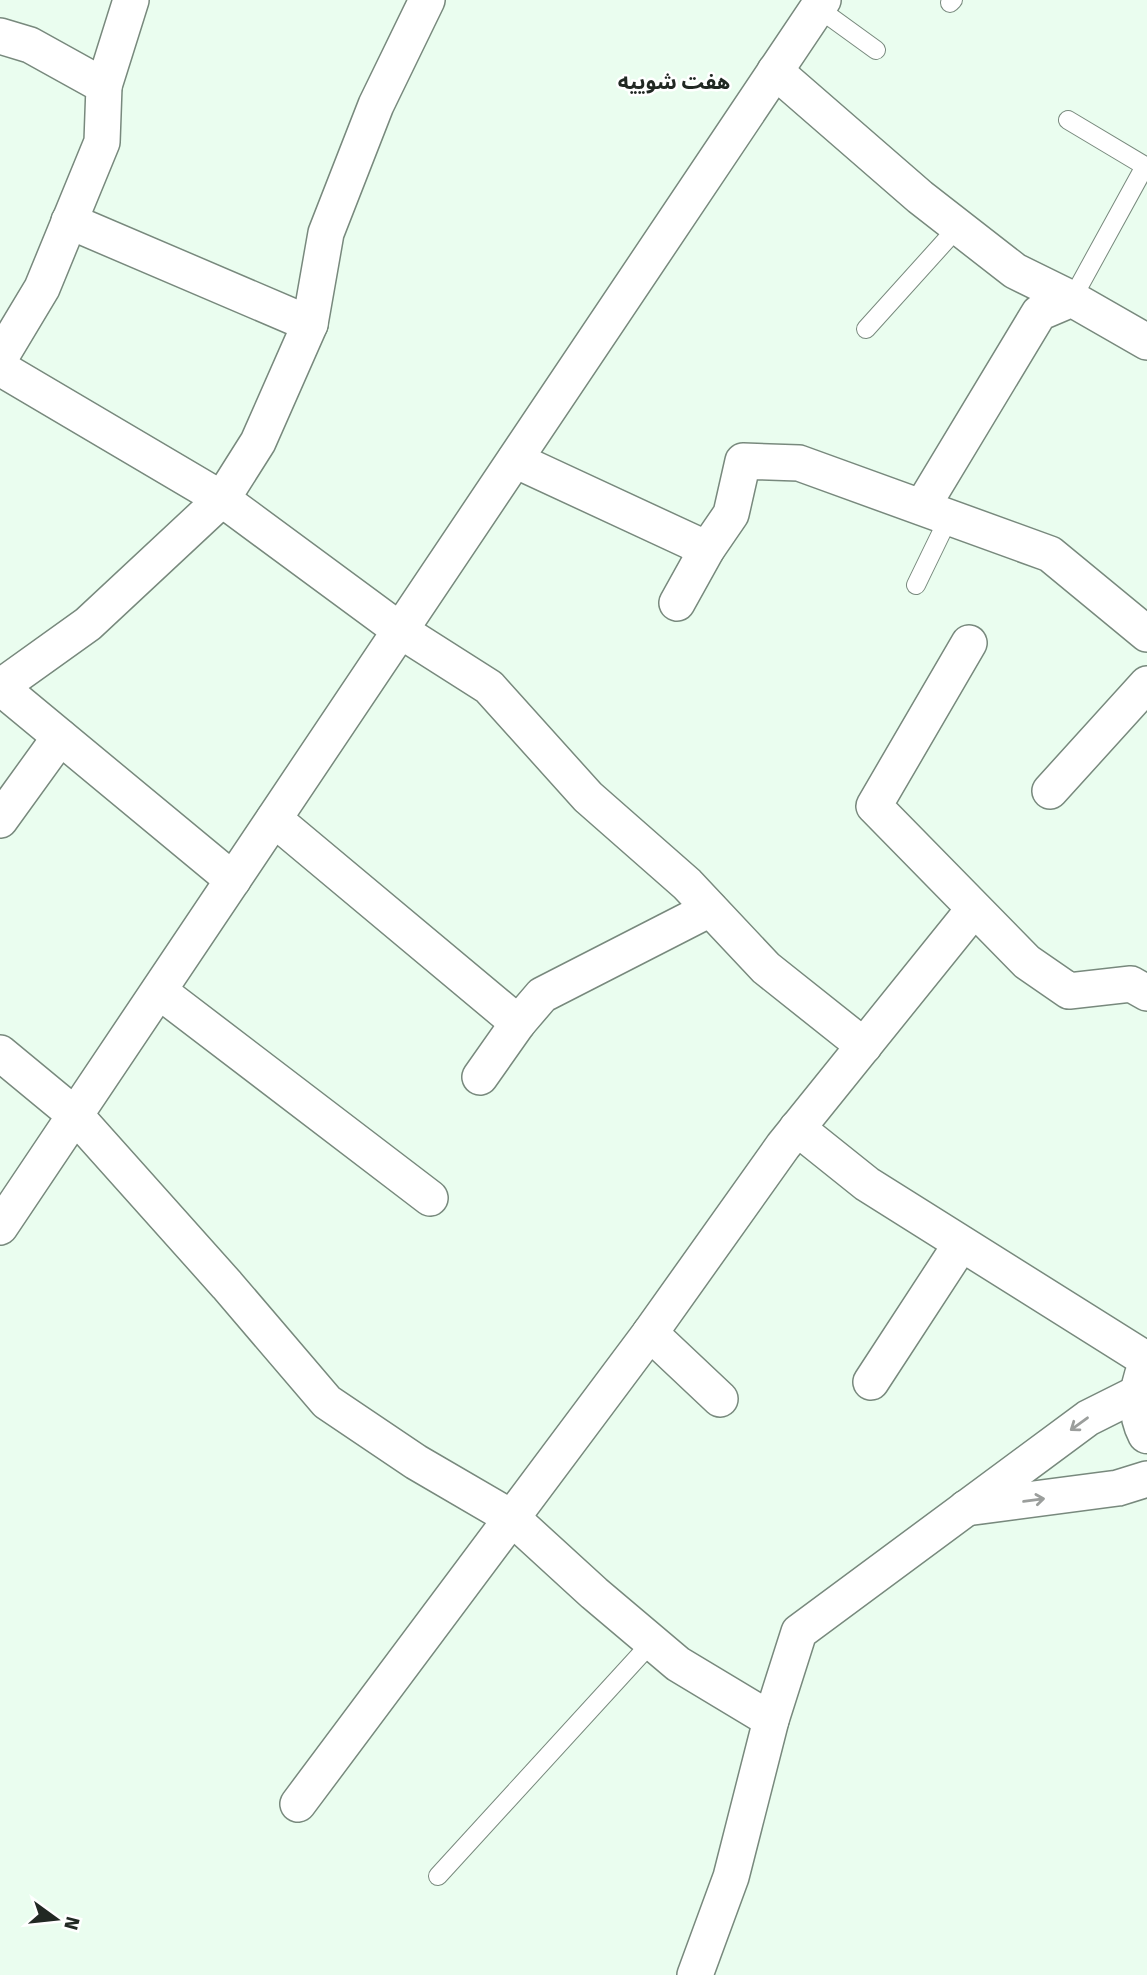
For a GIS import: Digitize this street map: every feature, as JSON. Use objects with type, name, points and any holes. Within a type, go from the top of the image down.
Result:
[{"type":"street","points":[[0,358],[42,288],[102,142],[104,86],[131,0]]},
{"type":"street","points":[[233,880],[0,687],[88,624],[222,499],[258,442],[310,324],[327,233],[376,105],[427,0]]},
{"type":"street","points":[[0,1227],[820,4]]},
{"type":"street","points":[[0,36],[30,45],[104,86]]},
{"type":"street","points":[[775,71],[958,227],[1015,271],[1072,299],[1147,342]]},
{"type":"street","points":[[69,221],[310,324]]},
{"type":"street","points":[[935,512],[1040,313],[1072,299]]},
{"type":"street","points":[[0,368],[222,499],[401,631],[489,687],[588,797],[687,884],[766,968],[864,1046]]},
{"type":"street","points":[[515,460],[707,549]]},
{"type":"street","points":[[677,603],[707,549],[731,514],[743,461],[799,463],[1050,554],[1147,634]]},
{"type":"street","points":[[969,643],[874,806],[1027,962],[1069,991],[1130,984],[1147,993]]},
{"type":"street","points":[[1050,791],[1147,684]]},
{"type":"street","points":[[0,820],[60,737]]},
{"type":"street","points":[[274,819],[518,1023]]},
{"type":"street","points":[[481,1077],[518,1023],[542,995],[710,909]]},
{"type":"street","points":[[298,1804],[650,1333],[797,1128],[974,909]]},
{"type":"street","points":[[159,991],[430,1198]]},
{"type":"street","points":[[0,1053],[75,1115],[327,1402],[416,1462],[512,1518],[678,1664],[771,1720]]},
{"type":"street","points":[[797,1128],[867,1184],[961,1244],[1144,1373]]},
{"type":"street","points":[[871,1382],[961,1244]]},
{"type":"street","points":[[650,1333],[720,1399]]},
{"type":"street","points":[[1144,1373],[1140,1410],[1147,1434]]},
{"type":"street","points":[[695,1975],[731,1877],[771,1720],[799,1632],[1088,1418],[1144,1373]]},
{"type":"street","points":[[966,1508],[1118,1488],[1147,1479]]},
{"type":"lane","points":[[820,4],[876,50]]},
{"type":"lane","points":[[1068,120],[1145,166],[1072,299]]},
{"type":"lane","points":[[866,329],[958,227]]},
{"type":"lane","points":[[916,584],[935,512]]},
{"type":"lane","points":[[438,1875],[652,1642]]},
{"type":"district","name":"هفت شوییه","points":[[674,82]]}]
